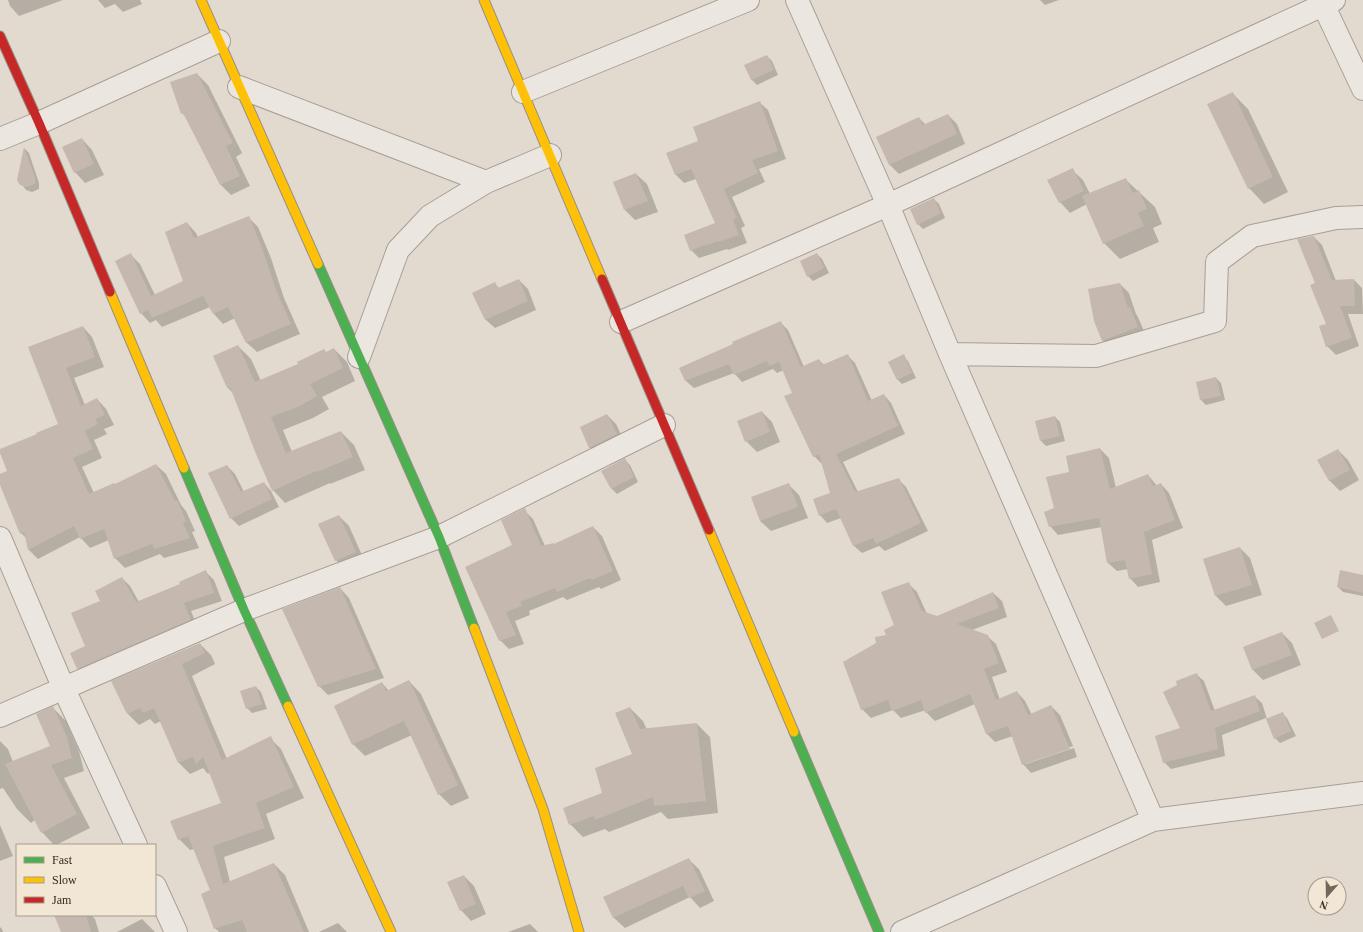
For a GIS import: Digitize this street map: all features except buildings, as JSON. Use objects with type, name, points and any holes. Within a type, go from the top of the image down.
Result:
[{"type":"street","points":[[201,0],[439,537],[543,809],[579,932]]},
{"type":"street","points":[[484,0],[879,932]]},
{"type":"street","points":[[523,92],[748,0]]},
{"type":"street","points":[[797,0],[888,205],[950,354],[1154,820]]},
{"type":"street","points":[[621,322],[888,205],[1326,1],[1363,89]]},
{"type":"street","points":[[0,36],[39,123],[244,610],[391,932]]},
{"type":"street","points":[[0,139],[39,123],[219,41]]},
{"type":"street","points":[[239,87],[486,182]]},
{"type":"street","points":[[359,357],[398,250],[430,216],[486,182],[550,155]]},
{"type":"street","points":[[950,354],[1096,356],[1216,321],[1217,262],[1252,236],[1336,218],[1363,217]]},
{"type":"street","points":[[0,716],[244,610],[439,537],[664,425]]},
{"type":"street","points":[[0,538],[64,689],[136,844]]},
{"type":"street","points":[[902,932],[1154,820],[1363,793]]},
{"type":"street","points":[[156,888],[176,932]]},
{"type":"traffic: fast","points":[[318,264],[439,537],[474,628]]},
{"type":"traffic: fast","points":[[184,468],[244,610],[288,706]]},
{"type":"traffic: fast","points":[[794,732],[879,932]]},
{"type":"traffic: slow","points":[[201,0],[318,264]]},
{"type":"traffic: slow","points":[[484,0],[602,279]]},
{"type":"traffic: slow","points":[[110,292],[184,468]]},
{"type":"traffic: slow","points":[[709,530],[794,732]]},
{"type":"traffic: slow","points":[[474,628],[543,809],[579,932]]},
{"type":"traffic: slow","points":[[288,706],[391,932]]},
{"type":"traffic: jam","points":[[0,36],[39,123],[110,292]]},
{"type":"traffic: jam","points":[[602,279],[709,530]]}]
